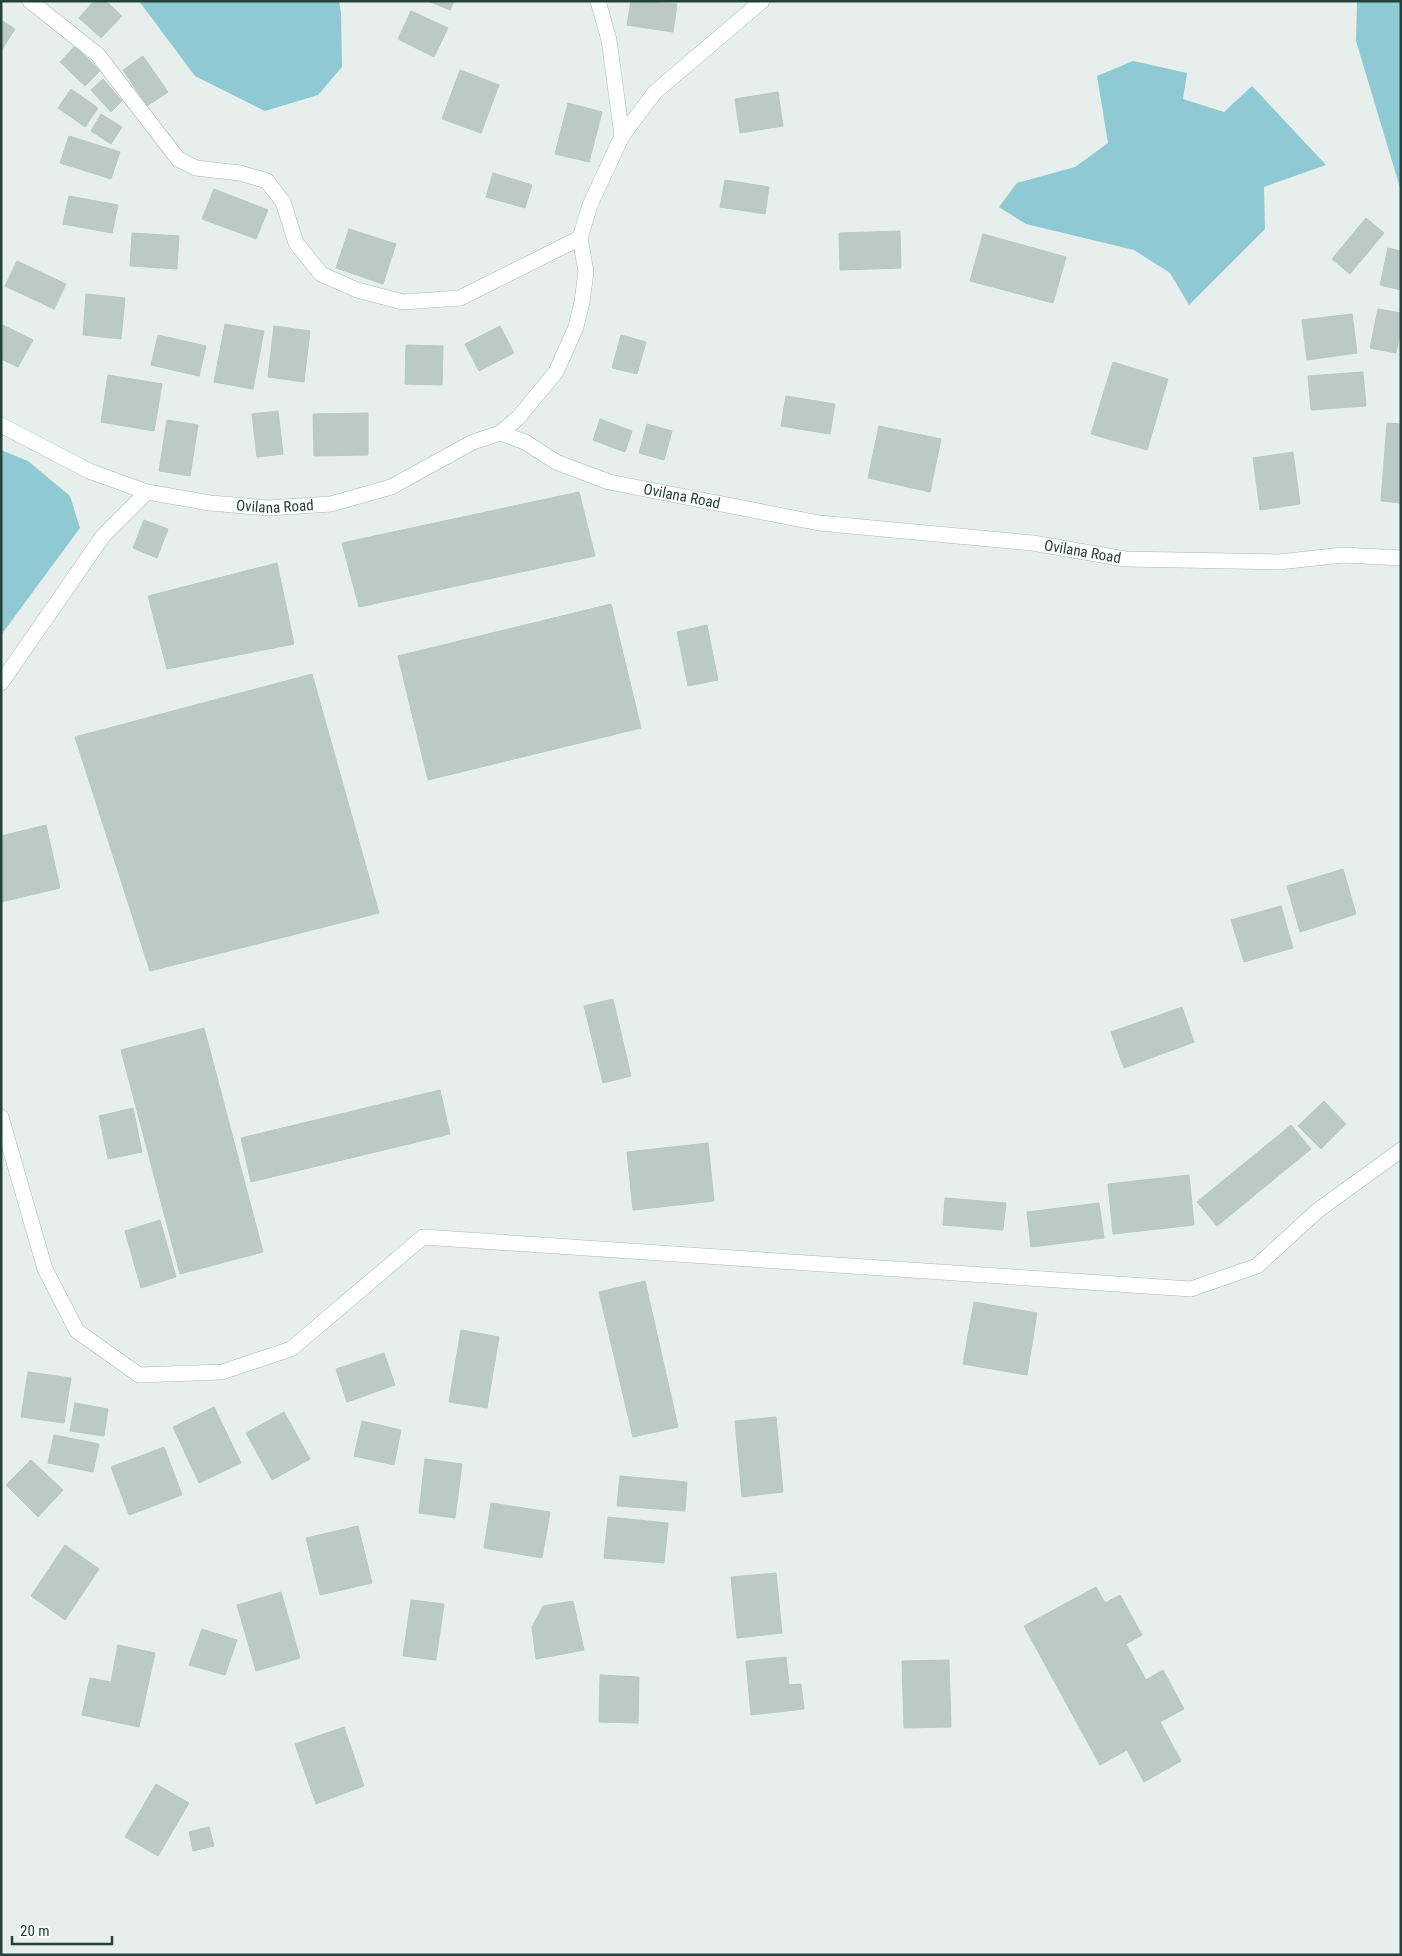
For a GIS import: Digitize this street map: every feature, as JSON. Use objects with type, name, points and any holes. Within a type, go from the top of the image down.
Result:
[{"type":"street","points":[[30,1],[98,55],[178,159],[196,168],[240,173],[267,182],[283,202],[296,243],[308,259],[321,274],[357,290],[403,302],[460,298],[580,238]]},
{"type":"street","points":[[598,1],[609,40],[622,136]]},
{"type":"street","points":[[500,433],[518,418],[556,372],[576,327],[586,272],[580,238],[590,205],[622,136],[655,92],[762,1]]},
{"type":"street","name":"Ovilana Road","points":[[1,425],[89,471],[147,492],[210,503],[269,508],[331,504],[391,487],[473,442],[500,433],[525,442],[556,462],[609,482],[819,523],[1033,543],[1125,559],[1279,562],[1343,555],[1401,558]]},
{"type":"street","points":[[1,683],[103,536],[147,492]]},
{"type":"street","points":[[1,1117],[45,1269],[77,1330],[139,1376],[222,1372],[291,1349],[423,1237],[1190,1289],[1257,1266],[1317,1211],[1401,1150]]},
{"type":"water","points":[[139,1],[339,1],[342,67],[318,95],[265,111],[195,76]]},
{"type":"water","points":[[1357,1],[1401,1],[1401,191],[1356,41]]},
{"type":"water","points":[[1133,61],[1187,73],[1183,99],[1224,112],[1252,86],[1326,165],[1264,187],[1265,229],[1189,305],[1170,273],[1134,250],[1026,224],[999,207],[1017,183],[1075,167],[1108,143],[1097,76]]},
{"type":"water","points":[[1,450],[28,461],[70,496],[80,528],[1,635]]},
{"type":"building","points":[[94,1],[106,1],[122,16],[101,38],[79,18]]},
{"type":"building","points":[[428,1],[454,1],[450,10]]},
{"type":"building","points":[[631,1],[677,4],[673,32],[627,25]]},
{"type":"building","points":[[411,11],[448,28],[434,57],[398,39]]},
{"type":"building","points":[[1,20],[15,29],[1,51]]},
{"type":"building","points":[[75,46],[100,71],[85,86],[60,62]]},
{"type":"building","points":[[143,56],[168,92],[147,106],[123,70]]},
{"type":"building","points":[[460,70],[499,85],[481,133],[442,119]]},
{"type":"building","points":[[103,79],[122,101],[111,112],[91,90]]},
{"type":"building","points":[[71,89],[98,108],[85,127],[58,108]]},
{"type":"building","points":[[778,92],[783,126],[740,133],[735,99]]},
{"type":"building","points":[[568,103],[602,112],[589,162],[555,154]]},
{"type":"building","points":[[101,114],[122,127],[111,144],[91,131]]},
{"type":"building","points":[[69,136],[120,152],[111,179],[60,163]]},
{"type":"building","points":[[493,173],[532,185],[525,208],[486,197]]},
{"type":"building","points":[[725,180],[769,187],[765,214],[720,207]]},
{"type":"building","points":[[214,189],[268,210],[256,239],[202,219]]},
{"type":"building","points":[[69,196],[118,205],[112,233],[63,224]]},
{"type":"building","points":[[1366,218],[1384,233],[1350,274],[1332,259]]},
{"type":"building","points":[[349,229],[396,244],[383,284],[336,268]]},
{"type":"building","points":[[900,231],[901,268],[840,270],[839,233]]},
{"type":"building","points":[[132,233],[179,236],[177,269],[130,266]]},
{"type":"building","points":[[983,234],[1066,257],[1053,303],[970,281]]},
{"type":"building","points":[[1388,248],[1401,251],[1401,290],[1380,285]]},
{"type":"building","points":[[17,261],[66,284],[54,309],[5,286]]},
{"type":"building","points":[[86,294],[125,298],[121,339],[83,335]]},
{"type":"building","points":[[1378,309],[1401,313],[1401,329],[1396,353],[1370,348]]},
{"type":"building","points":[[1352,314],[1357,353],[1307,360],[1302,320]]},
{"type":"building","points":[[1,324],[33,340],[18,367],[1,359]]},
{"type":"building","points":[[225,324],[264,331],[253,389],[214,382]]},
{"type":"building","points":[[274,326],[310,331],[304,382],[268,377]]},
{"type":"building","points":[[500,326],[514,353],[479,371],[465,344]]},
{"type":"building","points":[[158,335],[206,346],[199,376],[151,365]]},
{"type":"building","points":[[621,335],[646,342],[637,374],[612,368]]},
{"type":"building","points":[[406,345],[443,346],[442,385],[405,384]]},
{"type":"building","points":[[1113,362],[1168,379],[1147,450],[1091,434]]},
{"type":"building","points":[[1363,372],[1366,406],[1311,410],[1308,376]]},
{"type":"building","points":[[108,375],[162,384],[154,431],[101,422]]},
{"type":"building","points":[[786,396],[835,404],[830,434],[781,426]]},
{"type":"building","points":[[278,411],[283,454],[257,457],[252,414]]},
{"type":"building","points":[[368,413],[368,455],[314,456],[313,414]]},
{"type":"building","points":[[600,419],[632,431],[625,452],[593,440]]},
{"type":"building","points":[[167,420],[198,425],[190,476],[159,471]]},
{"type":"building","points":[[1387,423],[1401,424],[1401,503],[1381,501]]},
{"type":"building","points":[[647,424],[672,431],[664,460],[639,453]]},
{"type":"building","points":[[879,426],[941,439],[930,492],[868,478]]},
{"type":"building","points":[[1293,452],[1300,504],[1260,510],[1253,458]]},
{"type":"building","points":[[579,492],[595,556],[359,607],[342,543]]},
{"type":"building","points":[[144,520],[168,529],[157,558],[133,548]]},
{"type":"building","points":[[277,563],[294,644],[167,669],[148,596]]},
{"type":"building","points":[[611,604],[641,728],[428,780],[398,656]]},
{"type":"building","points":[[707,625],[718,680],[688,686],[677,632]]},
{"type":"building","points":[[312,674],[379,913],[150,971],[75,737]]},
{"type":"building","points":[[46,825],[60,888],[1,902],[1,836]]},
{"type":"building","points":[[1343,869],[1356,914],[1300,932],[1287,886]]},
{"type":"building","points":[[1281,906],[1293,948],[1244,962],[1231,920]]},
{"type":"building","points":[[613,999],[631,1076],[603,1083],[584,1006]]},
{"type":"building","points":[[1182,1007],[1194,1042],[1124,1068],[1111,1032]]},
{"type":"building","points":[[204,1028],[263,1252],[180,1274],[121,1050]]},
{"type":"building","points":[[440,1090],[450,1134],[251,1182],[241,1138]]},
{"type":"building","points":[[1324,1101],[1346,1124],[1321,1149],[1298,1126]]},
{"type":"building","points":[[133,1108],[142,1152],[108,1159],[99,1116]]},
{"type":"building","points":[[1291,1125],[1311,1149],[1217,1226],[1197,1202]]},
{"type":"building","points":[[708,1143],[714,1201],[633,1210],[627,1152]]},
{"type":"building","points":[[1189,1175],[1194,1225],[1113,1234],[1108,1184]]},
{"type":"building","points":[[945,1198],[1006,1203],[1003,1230],[943,1225]]},
{"type":"building","points":[[1099,1203],[1104,1238],[1031,1247],[1027,1212]]},
{"type":"building","points":[[160,1220],[176,1277],[141,1288],[125,1231]]},
{"type":"building","points":[[645,1281],[678,1427],[633,1437],[599,1292]]},
{"type":"building","points":[[974,1302],[1037,1313],[1027,1375],[963,1364]]},
{"type":"building","points":[[461,1330],[499,1337],[487,1408],[449,1402]]},
{"type":"building","points":[[384,1353],[395,1385],[347,1402],[336,1369]]},
{"type":"building","points":[[28,1372],[71,1378],[64,1423],[21,1417]]},
{"type":"building","points":[[75,1403],[108,1409],[104,1436],[70,1431]]},
{"type":"building","points":[[214,1407],[241,1463],[199,1483],[173,1427]]},
{"type":"building","points":[[284,1412],[310,1459],[272,1480],[246,1433]]},
{"type":"building","points":[[776,1417],[783,1492],[742,1497],[735,1421]]},
{"type":"building","points":[[362,1421],[401,1430],[394,1465],[354,1456]]},
{"type":"building","points":[[54,1435],[99,1444],[93,1472],[48,1463]]},
{"type":"building","points":[[164,1447],[182,1495],[129,1515],[111,1467]]},
{"type":"building","points":[[425,1459],[462,1464],[455,1518],[419,1513]]},
{"type":"building","points":[[31,1460],[63,1490],[38,1517],[6,1485]]},
{"type":"building","points":[[620,1476],[687,1482],[685,1511],[617,1506]]},
{"type":"building","points":[[491,1503],[550,1512],[542,1558],[484,1548]]},
{"type":"building","points":[[608,1517],[668,1523],[664,1563],[604,1558]]},
{"type":"building","points":[[358,1526],[372,1583],[320,1595],[306,1538]]},
{"type":"building","points":[[65,1545],[99,1569],[65,1620],[31,1596]]},
{"type":"building","points":[[776,1573],[782,1633],[737,1638],[731,1577]]},
{"type":"building","points":[[1096,1587],[1105,1603],[1120,1595],[1142,1635],[1126,1644],[1146,1680],[1163,1670],[1184,1709],[1160,1722],[1181,1761],[1144,1782],[1127,1750],[1100,1765],[1024,1626]]},
{"type":"building","points":[[281,1592],[300,1658],[256,1671],[237,1605]]},
{"type":"building","points":[[411,1600],[444,1604],[436,1660],[403,1656]]},
{"type":"building","points":[[573,1601],[584,1650],[536,1659],[532,1627],[543,1606]]},
{"type":"building","points":[[202,1629],[237,1640],[225,1675],[189,1665]]},
{"type":"building","points":[[118,1645],[155,1653],[139,1727],[82,1715],[90,1678],[111,1682]]},
{"type":"building","points":[[786,1657],[789,1685],[801,1684],[804,1709],[751,1715],[746,1661]]},
{"type":"building","points":[[949,1660],[951,1727],[904,1728],[902,1661]]},
{"type":"building","points":[[600,1675],[639,1677],[638,1723],[599,1722]]},
{"type":"building","points":[[344,1727],[364,1786],[316,1804],[295,1744]]},
{"type":"building","points":[[156,1784],[189,1803],[158,1856],[125,1837]]},
{"type":"building","points":[[209,1827],[214,1846],[193,1851],[189,1832]]}]
